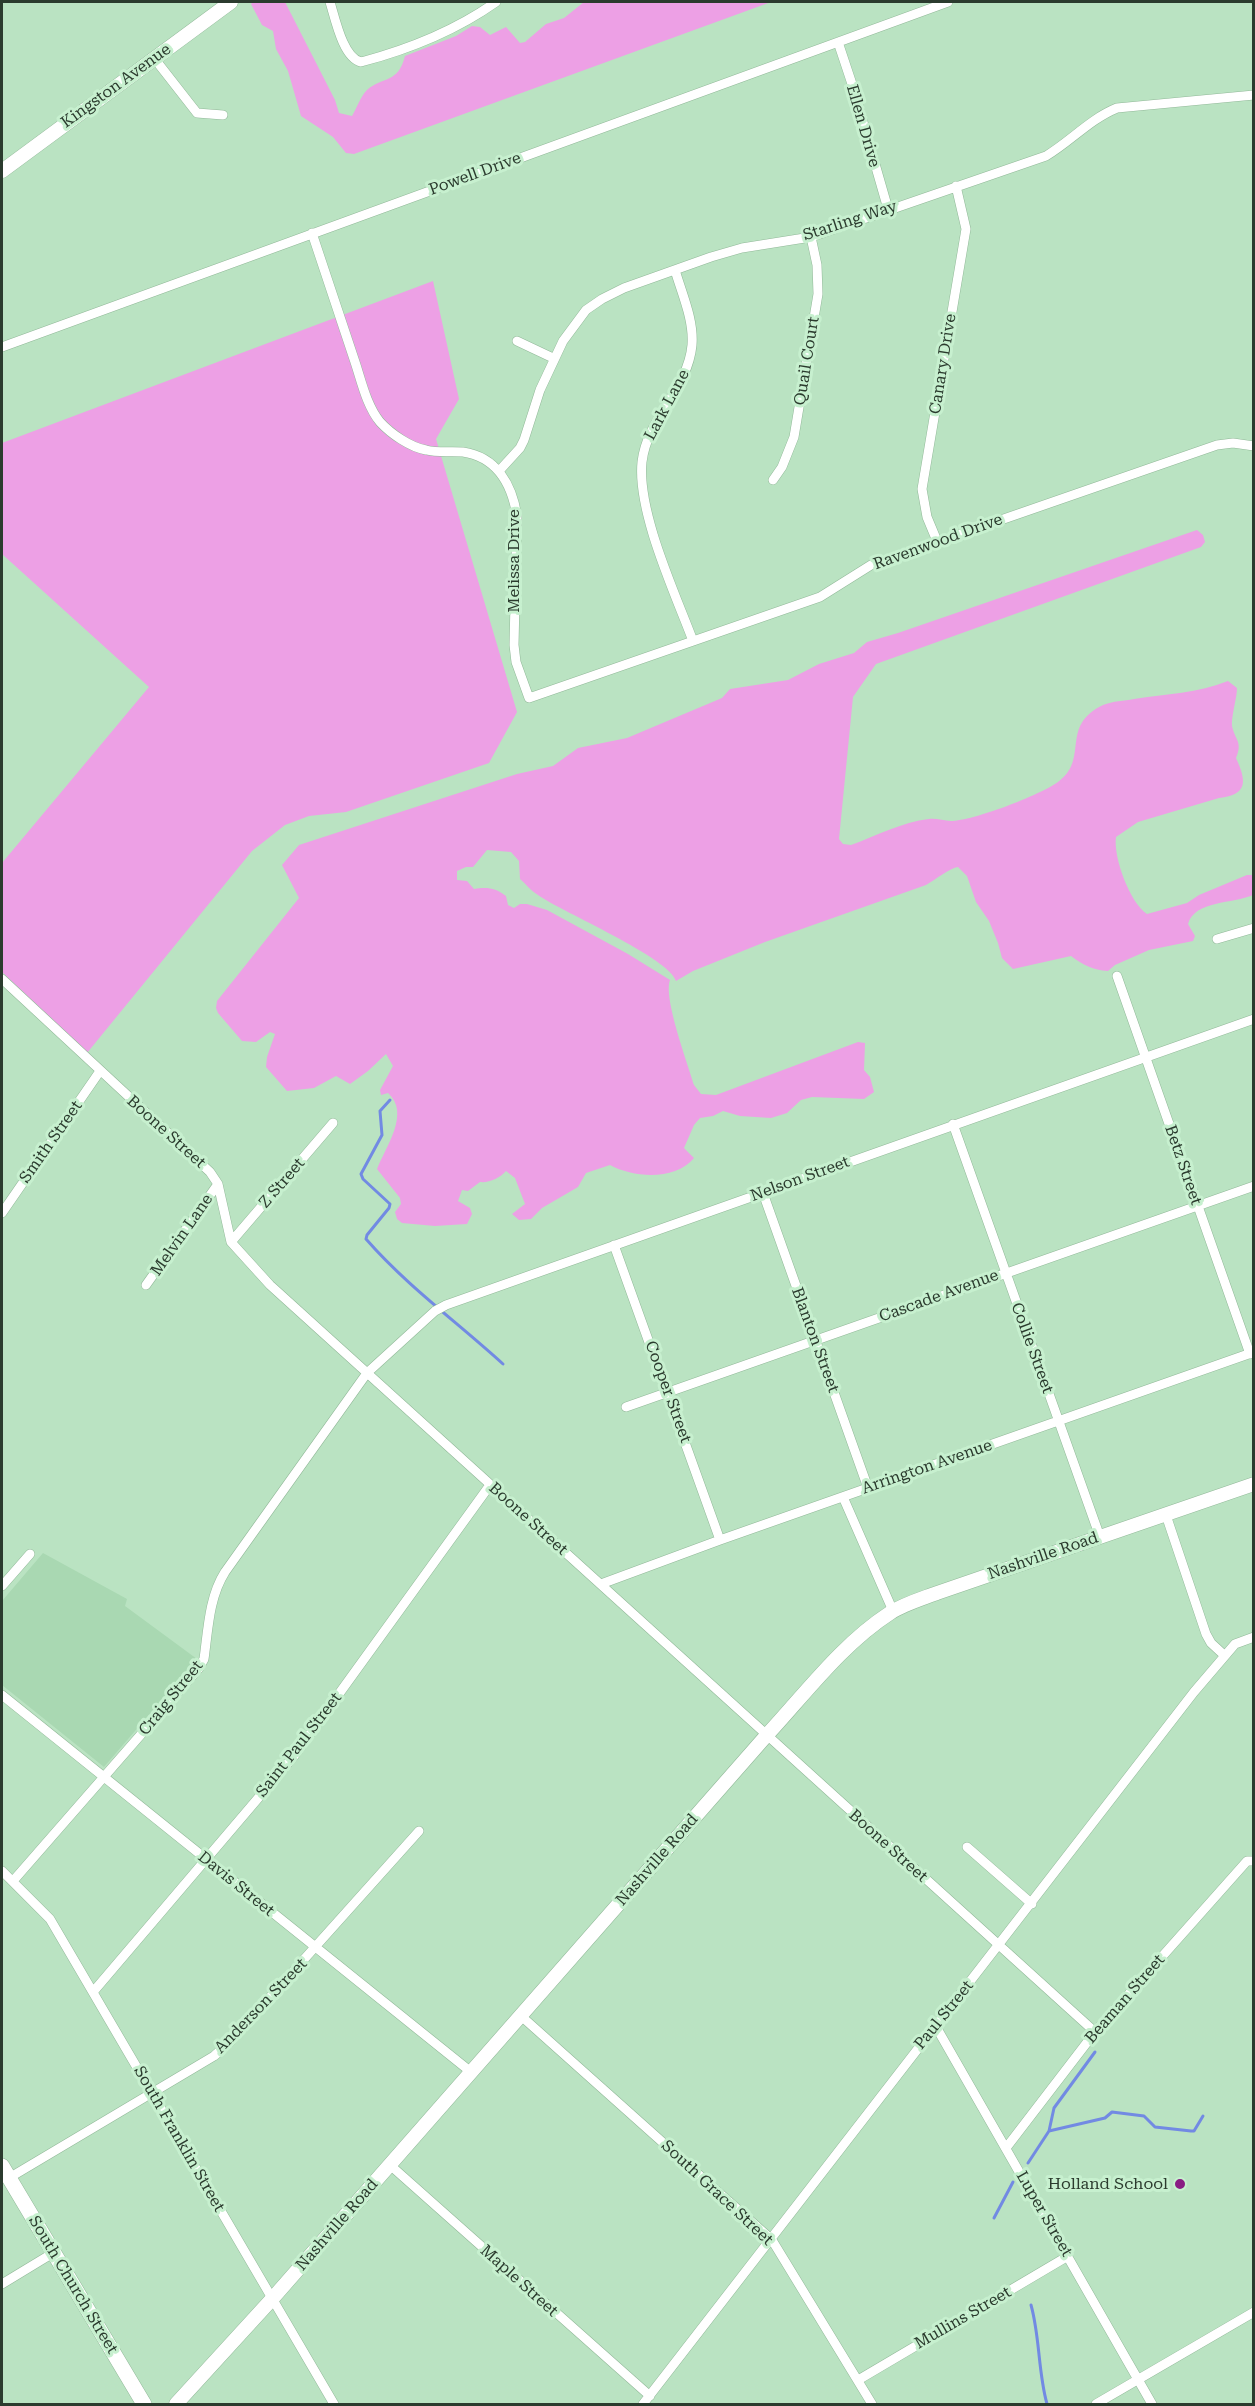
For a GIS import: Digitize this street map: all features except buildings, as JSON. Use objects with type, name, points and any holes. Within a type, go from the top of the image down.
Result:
[{"type":"main road","name":"Kingston Avenue","points":[[2,171],[231,2]]},
{"type":"main road","name":"Nashville Road","points":[[176,2404],[272,2299],[766,1736],[849,1646],[870,1627],[892,1611],[937,1593],[1254,1484]]},
{"type":"main road","name":"South Church Street","points":[[5,2172],[144,2404]]},
{"type":"street","points":[[330,2],[350,56],[361,62],[412,46],[456,28],[494,2]]},
{"type":"street","name":"Powell Drive","points":[[2,346],[948,2]]},
{"type":"street","name":"Ellen Drive","points":[[838,42],[888,209]]},
{"type":"street","points":[[154,58],[197,113],[223,115]]},
{"type":"street","name":"Starling Way","points":[[499,471],[520,448],[524,440],[553,358],[586,310],[624,288],[742,248],[811,237],[1046,156],[1103,114],[1117,108],[1254,95]]},
{"type":"street","name":"Canary Drive","points":[[937,542],[927,517],[922,489],[966,229],[963,206],[956,186]]},
{"type":"street","name":"Melissa Drive","points":[[312,233],[365,390],[380,421],[409,443],[426,450],[465,453],[480,458],[499,471],[508,482],[517,516],[514,645],[519,672],[529,698]]},
{"type":"street","name":"Quail Court","points":[[773,480],[782,467],[794,437],[818,294],[817,265],[811,237]]},
{"type":"street","name":"Lark Lane","points":[[675,270],[691,325],[690,359],[684,376],[653,425],[644,453],[642,480],[652,531],[693,642]]},
{"type":"street","points":[[517,341],[553,358]]},
{"type":"street","name":"Ravenwood Drive","points":[[529,698],[820,597],[871,565],[937,542],[1217,445],[1233,443],[1254,446]]},
{"type":"street","points":[[1217,939],[1254,928]]},
{"type":"street","name":"Betz Street","points":[[1117,976],[1197,1207],[1252,1353]]},
{"type":"street","name":"Boone Street","points":[[2,979],[210,1172],[218,1184],[231,1242],[270,1285],[1095,2032]]},
{"type":"street","name":"Nelson Street","points":[[367,1373],[425,1319],[446,1305],[1254,1019]]},
{"type":"street","name":"Smith Street","points":[[2,1213],[100,1071]]},
{"type":"street","name":"Z Street","points":[[231,1242],[333,1123]]},
{"type":"street","name":"Collie Street","points":[[953,1124],[1100,1537]]},
{"type":"street","name":"Melvin Lane","points":[[146,1285],[218,1184]]},
{"type":"street","name":"Cascade Avenue","points":[[626,1407],[1254,1186]]},
{"type":"street","name":"Blanton Street","points":[[763,1193],[868,1488]]},
{"type":"street","name":"Cooper Street","points":[[614,1245],[720,1540]]},
{"type":"street","name":"Arrington Avenue","points":[[601,1584],[1252,1353]]},
{"type":"street","name":"Craig Street","points":[[13,1881],[106,1778],[199,1668],[204,1659],[218,1583],[367,1373]]},
{"type":"street","name":"Saint Paul Street","points":[[93,1992],[207,1861],[294,1756],[490,1485]]},
{"type":"street","points":[[843,1497],[892,1611]]},
{"type":"street","points":[[1166,1515],[1206,1634],[1211,1644],[1224,1655]]},
{"type":"street","points":[[2,1586],[30,1554]]},
{"type":"street","name":"Paul Street","points":[[643,2404],[1224,1655],[1234,1644],[1254,1637]]},
{"type":"street","name":"Davis Street","points":[[2,1695],[471,2072]]},
{"type":"street","name":"Anderson Street","points":[[5,2172],[201,2065],[229,2043],[419,1831]]},
{"type":"street","points":[[967,1847],[1032,1904]]},
{"type":"street","name":"Beaman Street","points":[[1006,2148],[1095,2032],[1250,1861],[1254,1852]]},
{"type":"street","name":"South Franklin Street","points":[[2,1871],[50,1919],[334,2404]]},
{"type":"street","name":"South Grace Street","points":[[520,2015],[772,2240],[872,2404]]},
{"type":"street","name":"Luper Street","points":[[935,2025],[1152,2404]]},
{"type":"street","name":"Maple Street","points":[[390,2165],[650,2396]]},
{"type":"street","points":[[2,2284],[53,2253]]},
{"type":"street","name":"Mullins Street","points":[[858,2380],[1068,2256]]},
{"type":"street","points":[[1096,2404],[1254,2312]]},
{"type":"shaded area","points":[[253,2],[285,2],[335,100],[339,113],[352,116],[367,90],[394,75],[402,65],[405,56],[456,36],[472,26],[480,27],[490,35],[506,27],[520,43],[525,42],[546,24],[564,18],[584,2],[771,2],[354,154],[346,153],[333,137],[301,116],[288,71],[276,49],[273,31],[262,25],[251,4]]},
{"type":"shaded area","points":[[433,281],[459,399],[436,439],[517,712],[489,763],[346,812],[309,816],[285,825],[252,851],[87,1053],[2,972],[2,863],[149,687],[2,554],[2,443]]},
{"type":"shaded area","points":[[1197,530],[1203,535],[1205,542],[1201,547],[876,664],[853,697],[839,839],[843,844],[851,845],[909,823],[932,819],[961,820],[1022,800],[1058,782],[1067,773],[1075,753],[1082,723],[1090,713],[1103,705],[1194,691],[1228,681],[1237,688],[1232,726],[1239,745],[1236,758],[1243,780],[1240,790],[1236,794],[1138,822],[1116,837],[1117,856],[1124,879],[1135,900],[1147,914],[1187,903],[1199,895],[1247,875],[1253,875],[1253,895],[1206,907],[1192,916],[1188,924],[1195,936],[1193,941],[1149,950],[1115,965],[1108,971],[1088,966],[1071,956],[1013,969],[1002,958],[989,921],[976,902],[967,876],[958,867],[926,885],[765,942],[693,971],[676,981],[669,971],[636,948],[533,892],[520,879],[519,861],[511,852],[487,850],[473,867],[457,871],[457,880],[467,881],[474,889],[487,888],[498,891],[506,896],[508,905],[514,908],[520,904],[527,904],[547,910],[628,954],[670,980],[670,1001],[677,1031],[694,1085],[701,1094],[716,1095],[858,1042],[865,1043],[864,1070],[870,1077],[874,1092],[864,1099],[812,1097],[801,1100],[787,1113],[771,1118],[740,1116],[723,1111],[713,1116],[700,1118],[694,1125],[684,1148],[694,1158],[676,1171],[642,1175],[610,1165],[586,1173],[578,1187],[542,1208],[531,1219],[519,1220],[512,1214],[525,1204],[515,1178],[506,1171],[494,1180],[480,1182],[468,1191],[462,1190],[458,1201],[470,1208],[472,1214],[467,1224],[435,1226],[402,1223],[397,1219],[395,1212],[401,1204],[400,1198],[377,1169],[397,1120],[394,1101],[388,1093],[381,1095],[380,1090],[393,1066],[386,1054],[350,1084],[336,1076],[314,1088],[287,1091],[266,1067],[275,1034],[270,1032],[256,1042],[242,1041],[218,1013],[217,1001],[299,898],[282,865],[299,845],[517,774],[553,766],[578,748],[627,738],[722,698],[730,689],[788,680],[819,664],[854,653],[867,642]]},
{"type":"shaded area","points":[[43,1553],[127,1599],[125,1606],[197,1659],[104,1767],[2,1685],[2,1601]]},
{"type":"waterway","points":[[390,1100],[380,1111],[382,1135],[361,1174],[363,1179],[390,1204],[366,1239],[415,1288],[503,1364]]},
{"type":"waterway","points":[[1028,2163],[1049,2131],[1054,2108],[1095,2052]]},
{"type":"waterway","points":[[1049,2131],[1105,2118],[1112,2112],[1144,2116],[1155,2127],[1194,2131],[1203,2116]]},
{"type":"waterway","points":[[994,2218],[1013,2182]]},
{"type":"waterway","points":[[1031,2305],[1047,2404]]},
{"type":"place","name":"Holland School","points":[[1180,2184]]}]
